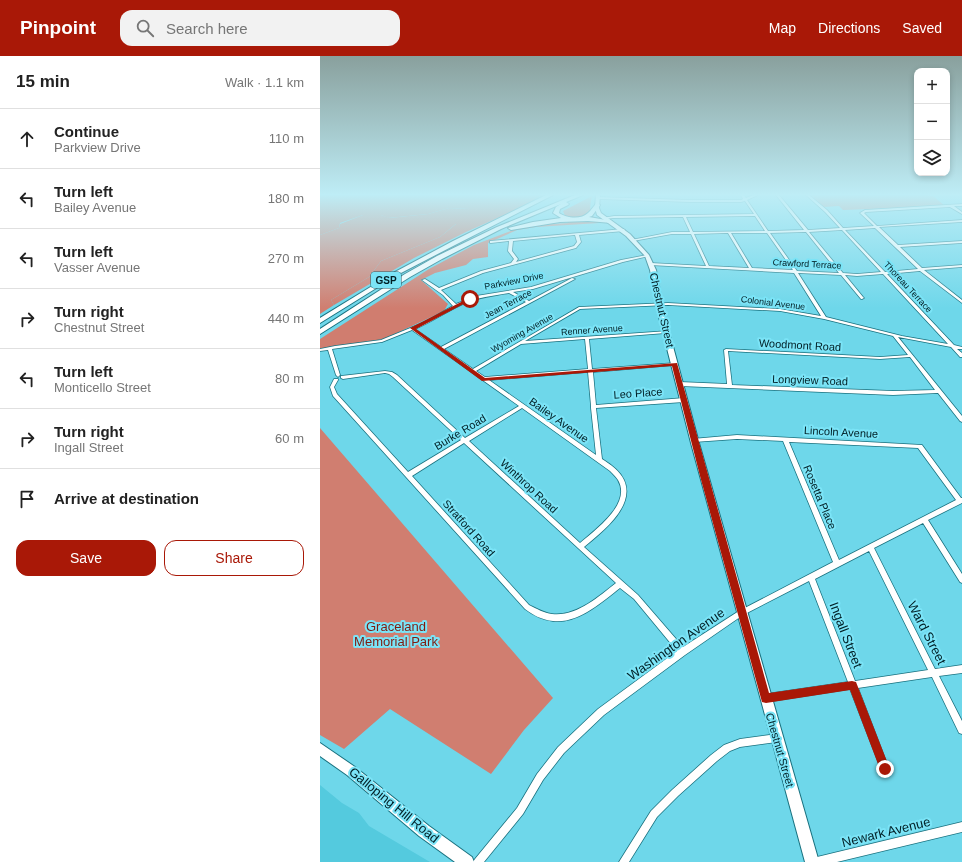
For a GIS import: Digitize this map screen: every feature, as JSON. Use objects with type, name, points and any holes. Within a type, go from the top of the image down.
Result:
[{"type":"highway","points":[[454,243],[475,233]]},
{"type":"highway","name":"GSP","points":[[320,321],[397,273],[476,233]]},
{"type":"highway","name":"GSP","points":[[320,332],[404,278],[444,255],[491,233]]},
{"type":"highway","points":[[444,255],[497,233]]},
{"type":"main road","name":"Chestnut Street","points":[[626,233],[647,256],[652,264],[666,332],[694,440],[741,613],[812,862]]},
{"type":"main road","name":"Galloping Hill Road","points":[[320,749],[351,771],[424,831],[467,862]]},
{"type":"street","points":[[491,242],[599,233]]},
{"type":"street","points":[[633,240],[670,233],[706,233]]},
{"type":"street","points":[[691,233],[708,267]]},
{"type":"street","points":[[729,233],[750,269]]},
{"type":"street","points":[[768,233],[795,271],[824,318]]},
{"type":"street","points":[[808,233],[862,298]]},
{"type":"street","name":"Thoreau Terrace","points":[[845,233],[962,356]]},
{"type":"street","points":[[882,233],[922,270],[962,302]]},
{"type":"street","points":[[438,290],[479,273],[575,247],[579,242],[578,235]]},
{"type":"street","points":[[511,240],[510,251],[516,260],[512,264]]},
{"type":"street","points":[[897,246],[962,242]]},
{"type":"street","points":[[514,255],[525,257],[540,256]]},
{"type":"street","name":"Parkview Drive","points":[[320,350],[382,341],[436,318],[456,306],[480,296],[537,287],[622,261],[647,256]]},
{"type":"street","name":"Crawford Terrace","points":[[652,264],[858,275],[961,267]]},
{"type":"street","name":"Jean Terrace","points":[[441,349],[583,273]]},
{"type":"street","points":[[424,280],[456,306]]},
{"type":"street","points":[[510,292],[528,302]]},
{"type":"street","name":"Colonial Avenue","points":[[579,308],[660,304],[755,308],[791,312],[824,318],[895,335],[962,348]]},
{"type":"street","name":"Wyoming Avenue","points":[[472,371],[579,308]]},
{"type":"street","name":"Bailey Avenue","points":[[413,328],[484,380],[612,469],[620,477],[624,487],[624,498],[616,513],[580,547]]},
{"type":"street","name":"Renner Avenue","points":[[520,343],[666,332]]},
{"type":"street","points":[[895,335],[962,420]]},
{"type":"street","points":[[587,338],[599,460]]},
{"type":"street","name":"Stratford Road","points":[[330,348],[339,377],[332,387],[334,395],[528,607],[538,615],[556,619],[576,615],[621,583]]},
{"type":"street","name":"Woodmont Road","points":[[730,386],[726,350],[880,358],[911,356]]},
{"type":"street","points":[[484,380],[675,364]]},
{"type":"street","name":"Winthrop Road","points":[[339,377],[385,372],[392,373],[636,597],[682,652]]},
{"type":"street","name":"Longview Road","points":[[680,384],[893,393],[939,391]]},
{"type":"street","name":"Leo Place","points":[[593,407],[684,400]]},
{"type":"street","name":"Burke Road","points":[[408,475],[522,406]]},
{"type":"street","name":"Lincoln Avenue","points":[[694,440],[737,437],[920,446],[961,501]]},
{"type":"street","name":"Rosetta Place","points":[[785,439],[837,563]]},
{"type":"street","name":"Washington Avenue","points":[[478,862],[520,810],[540,777],[561,750],[600,712],[682,652],[741,613],[961,501]]},
{"type":"street","points":[[924,519],[962,580]]},
{"type":"street","name":"Ward Street","points":[[870,547],[962,730]]},
{"type":"street","name":"Ingall Street","points":[[811,577],[885,769]]},
{"type":"street","points":[[766,698],[962,669]]},
{"type":"street","points":[[624,862],[654,814],[675,792],[714,758],[727,748],[740,743],[777,738]]},
{"type":"street","name":"Newark Avenue","points":[[817,862],[962,827]]},
{"type":"shaded area","points":[[445,233],[465,233],[414,258],[334,305],[331,300],[369,277],[381,261],[440,237]]},
{"type":"shaded area","points":[[507,233],[511,233],[488,243],[488,257],[473,259],[466,265],[435,273],[421,280],[448,304],[444,311],[384,339],[320,349],[320,339],[429,269],[474,245]]},
{"type":"shaded area","points":[[320,785],[342,803],[359,813],[369,826],[430,862],[320,862]]},
{"type":"green space","points":[[326,233],[445,233],[440,237],[381,261],[369,277],[331,300],[334,305],[320,314],[320,235]]},
{"type":"green space","name":"Graceland Memorial Park","points":[[320,428],[553,698],[524,730],[491,774],[390,709],[344,749],[320,735]]},
{"type":"route","points":[[470,299],[436,318],[413,328],[484,380],[675,364],[741,613],[766,698],[852,685],[885,769]]}]
